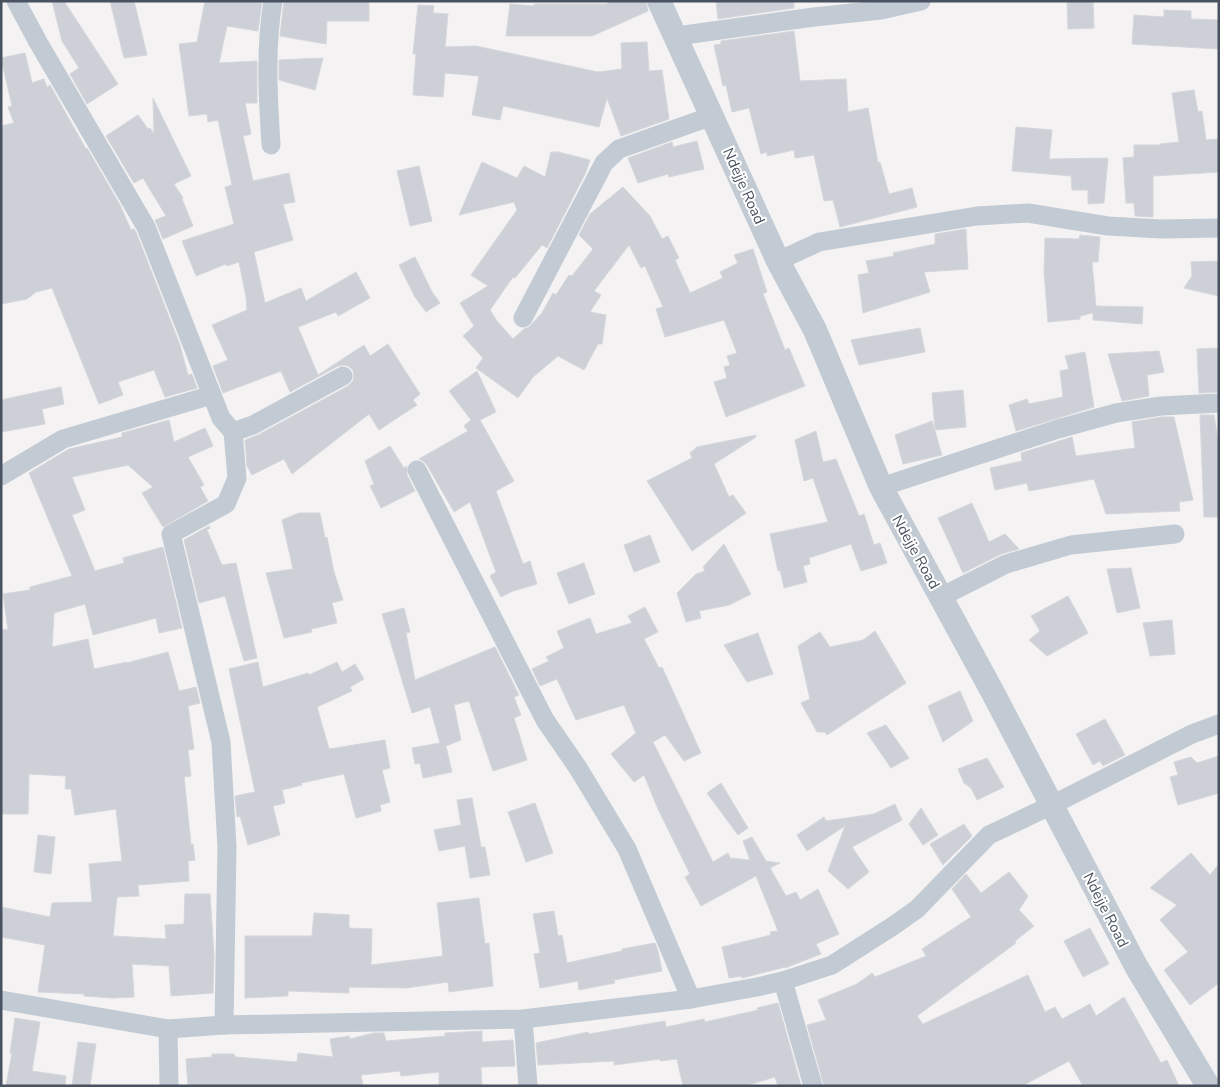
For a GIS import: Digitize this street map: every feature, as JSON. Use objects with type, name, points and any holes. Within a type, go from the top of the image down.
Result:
[{"type":"street","points":[[16,1],[146,227],[221,418],[233,432],[237,478],[226,504],[171,534],[221,742],[227,847],[224,1025]]},
{"type":"street","points":[[271,145],[267,87],[268,28],[272,1]]},
{"type":"street","name":"Ndejje Road","points":[[659,1],[677,36],[778,261],[815,330],[881,487],[1052,805],[1136,966],[1208,1086]]},
{"type":"street","points":[[677,36],[880,10],[920,1]]},
{"type":"street","points":[[523,318],[604,162],[618,148],[712,116]]},
{"type":"street","points":[[778,261],[819,242],[977,216],[1028,213],[1108,226],[1161,229],[1219,228]]},
{"type":"street","points":[[233,432],[253,425],[343,376]]},
{"type":"street","points":[[1,476],[63,439],[212,395]]},
{"type":"street","points":[[881,487],[1058,429],[1116,413],[1161,406],[1219,403]]},
{"type":"street","points":[[417,470],[545,720],[578,768],[628,849],[691,999]]},
{"type":"street","points":[[941,597],[1006,564],[1071,546],[1175,534]]},
{"type":"street","points":[[1,1000],[168,1029],[224,1025],[522,1019],[691,999],[783,981],[832,965],[894,926],[917,909],[989,834],[1052,805],[1192,734],[1219,724]]},
{"type":"street","points":[[783,981],[813,1086]]},
{"type":"street","points":[[522,1019],[528,1086]]},
{"type":"street","points":[[168,1029],[169,1086]]},
{"type":"building","points":[[52,1],[64,1],[118,84],[87,104],[70,74],[79,68],[62,41]]},
{"type":"building","points":[[110,1],[134,1],[147,55],[124,58]]},
{"type":"building","points":[[205,1],[262,1],[258,31],[227,26],[219,63],[257,61],[257,103],[245,103],[251,134],[243,136],[253,181],[289,173],[295,202],[283,204],[293,240],[254,252],[265,303],[301,288],[306,301],[356,272],[370,298],[338,316],[336,312],[298,327],[318,375],[364,345],[370,356],[388,344],[420,394],[413,400],[417,405],[379,430],[369,414],[292,474],[284,459],[252,475],[247,466],[245,440],[258,435],[348,386],[353,381],[353,370],[348,366],[338,366],[290,392],[281,371],[223,393],[213,366],[228,360],[212,325],[247,310],[239,262],[227,266],[226,264],[196,276],[182,241],[234,224],[225,187],[232,185],[218,120],[208,122],[207,114],[189,116],[179,44],[197,42]]},
{"type":"building","points":[[284,1],[369,1],[369,21],[327,21],[326,44],[280,36]]},
{"type":"building","points":[[612,1],[646,1],[648,11],[592,36],[506,36],[510,4],[534,6],[534,4],[606,4]]},
{"type":"building","points":[[716,1],[794,1],[794,8],[718,19]]},
{"type":"building","points":[[1067,1],[1093,1],[1094,28],[1068,29]]},
{"type":"building","points":[[418,5],[434,6],[433,13],[448,14],[445,47],[476,46],[598,72],[622,69],[621,43],[647,42],[649,71],[662,70],[669,119],[621,136],[607,98],[599,127],[503,106],[500,120],[472,115],[479,76],[445,73],[443,97],[413,95],[416,54],[413,54]]},
{"type":"building","points":[[1164,10],[1191,11],[1191,19],[1219,20],[1219,49],[1132,44],[1134,15],[1164,17]]},
{"type":"building","points":[[794,31],[800,81],[846,79],[848,112],[868,108],[878,163],[880,162],[889,194],[912,188],[917,207],[840,227],[833,200],[824,201],[814,155],[795,158],[794,150],[767,156],[767,152],[761,154],[749,108],[732,112],[726,85],[723,86],[714,45],[721,44],[721,41]]},
{"type":"building","points":[[25,53],[32,83],[44,79],[47,87],[50,85],[120,205],[131,230],[134,229],[136,232],[180,345],[188,375],[192,374],[197,388],[165,397],[154,370],[118,382],[123,395],[99,404],[52,288],[36,292],[27,299],[1,304],[1,126],[14,123],[8,107],[12,106],[1,58]]},
{"type":"building","points":[[323,58],[315,90],[279,80],[279,60]]},
{"type":"building","points":[[1194,90],[1198,112],[1202,111],[1206,140],[1219,139],[1219,172],[1153,176],[1153,217],[1135,216],[1134,203],[1126,203],[1123,158],[1134,157],[1134,145],[1160,145],[1179,142],[1172,93]]},
{"type":"building","points":[[153,98],[191,176],[174,184],[183,198],[193,226],[163,239],[155,220],[166,216],[143,178],[134,183],[106,136],[138,115],[154,134]]},
{"type":"building","points":[[1016,127],[1052,130],[1049,159],[1108,158],[1104,203],[1088,204],[1088,190],[1072,190],[1071,176],[1012,171]]},
{"type":"building","points":[[697,141],[704,169],[669,177],[668,174],[638,183],[628,158],[672,142],[673,147]]},
{"type":"building","points":[[551,152],[590,160],[586,172],[547,248],[542,245],[515,278],[513,277],[490,310],[513,339],[529,327],[542,313],[553,293],[556,295],[569,275],[572,276],[593,249],[579,235],[590,214],[623,187],[650,216],[662,239],[668,236],[679,258],[675,260],[690,293],[723,278],[720,272],[738,263],[734,255],[753,249],[767,292],[763,294],[785,350],[789,348],[805,386],[726,417],[714,382],[727,378],[724,367],[730,365],[727,356],[737,353],[724,320],[665,337],[656,309],[663,307],[645,266],[641,268],[629,245],[594,291],[601,295],[590,312],[606,315],[602,344],[598,344],[584,370],[558,356],[533,377],[518,398],[476,368],[483,358],[463,336],[474,326],[460,303],[488,286],[471,275],[517,210],[514,202],[459,215],[482,162],[517,178],[524,166],[545,177]]},
{"type":"building","points":[[419,166],[432,221],[410,226],[397,171]]},
{"type":"building","points":[[966,229],[968,269],[924,272],[930,292],[863,313],[858,275],[869,273],[866,261],[894,256],[893,253],[935,244],[935,234]]},
{"type":"building","points":[[1080,235],[1100,237],[1098,262],[1092,262],[1096,306],[1143,307],[1142,324],[1093,320],[1093,313],[1080,316],[1080,319],[1048,322],[1044,272],[1045,238],[1079,239]]},
{"type":"building","points":[[415,257],[432,292],[440,303],[426,312],[415,297],[399,265]]},
{"type":"building","points":[[1219,261],[1219,296],[1184,288],[1192,276],[1191,262]]},
{"type":"building","points":[[920,328],[925,352],[859,365],[851,340]]},
{"type":"building","points":[[1219,348],[1219,392],[1199,393],[1197,349]]},
{"type":"building","points":[[1159,351],[1164,372],[1147,375],[1149,396],[1122,401],[1108,354]]},
{"type":"building","points":[[1085,352],[1094,407],[1016,431],[1009,405],[1027,399],[1029,404],[1063,397],[1060,371],[1069,369],[1065,356]]},
{"type":"building","points":[[477,371],[496,412],[480,420],[514,481],[496,491],[523,564],[530,561],[537,584],[513,591],[501,597],[490,576],[496,572],[470,502],[454,512],[427,465],[419,459],[468,431],[464,426],[471,420],[449,391]]},
{"type":"building","points":[[61,387],[64,404],[42,409],[45,424],[1,432],[1,400]]},
{"type":"building","points":[[963,390],[966,427],[935,430],[932,393]]},
{"type":"building","points":[[1200,415],[1214,415],[1219,446],[1219,517],[1204,517]]},
{"type":"building","points":[[1174,417],[1193,500],[1179,502],[1180,511],[1106,514],[1094,479],[1029,491],[1027,483],[995,490],[990,468],[1022,461],[1021,453],[1072,437],[1076,456],[1135,448],[1132,422]]},
{"type":"building","points":[[169,420],[174,442],[205,428],[213,446],[188,457],[204,485],[200,487],[208,501],[163,527],[142,493],[153,487],[128,465],[72,477],[85,510],[72,515],[95,571],[124,563],[123,558],[163,547],[182,628],[159,633],[156,618],[93,635],[85,604],[54,613],[52,647],[88,639],[94,669],[127,663],[168,652],[179,691],[196,687],[200,703],[188,706],[194,749],[188,750],[191,776],[184,777],[191,844],[193,844],[195,860],[188,861],[189,881],[138,885],[139,896],[117,897],[113,936],[166,939],[165,925],[184,924],[185,894],[210,894],[214,956],[213,993],[171,996],[169,966],[132,964],[134,997],[112,998],[84,996],[84,994],[38,992],[45,945],[1,937],[1,907],[50,917],[52,903],[92,902],[89,864],[122,861],[116,809],[75,815],[71,789],[65,789],[66,776],[29,774],[28,814],[1,814],[1,629],[8,630],[3,594],[30,590],[30,587],[72,576],[29,473],[69,449],[122,437],[122,433]]},
{"type":"building","points":[[932,421],[942,455],[903,464],[895,435]]},
{"type":"building","points":[[816,431],[823,462],[836,459],[859,516],[864,514],[874,545],[880,543],[887,563],[861,571],[851,544],[809,558],[810,564],[803,566],[807,582],[784,588],[780,570],[778,571],[770,534],[828,522],[813,478],[804,481],[795,440]]},
{"type":"building","points":[[756,435],[756,437],[714,464],[729,497],[733,495],[746,513],[692,551],[647,481],[692,458],[690,453],[697,447]]},
{"type":"building","points":[[390,446],[404,468],[407,466],[407,475],[415,491],[381,508],[370,486],[374,484],[365,461]]},
{"type":"building","points":[[972,503],[989,542],[1005,534],[1019,549],[1001,554],[963,573],[938,518]]},
{"type":"building","points":[[299,513],[320,513],[325,538],[327,537],[334,572],[343,600],[332,603],[337,623],[311,629],[312,632],[284,638],[266,573],[293,569],[282,520]]},
{"type":"building","points":[[209,526],[210,528],[207,530],[222,565],[236,563],[257,658],[244,661],[225,596],[199,603],[184,540]]},
{"type":"building","points":[[650,535],[660,562],[634,572],[624,545]]},
{"type":"building","points":[[724,544],[751,594],[729,605],[699,611],[701,618],[686,622],[677,593],[696,574],[705,571],[703,567]]},
{"type":"building","points":[[584,563],[595,594],[569,604],[557,573]]},
{"type":"building","points":[[1131,568],[1140,608],[1117,613],[1107,569]]},
{"type":"building","points":[[1068,596],[1088,633],[1047,656],[1029,640],[1040,631],[1031,616]]},
{"type":"building","points":[[645,607],[658,632],[644,639],[659,668],[662,667],[701,753],[684,761],[665,735],[653,742],[713,862],[728,853],[730,858],[750,860],[743,841],[752,837],[766,861],[780,863],[770,868],[786,896],[796,892],[800,900],[818,889],[839,934],[816,944],[821,954],[785,968],[742,978],[741,976],[729,978],[722,947],[771,935],[770,932],[778,931],[756,876],[701,906],[685,877],[690,874],[658,809],[644,775],[634,782],[611,754],[636,733],[624,705],[576,720],[557,679],[540,686],[532,669],[549,661],[546,657],[564,648],[557,631],[590,618],[596,634],[632,623],[628,616]]},
{"type":"building","points":[[404,608],[410,632],[406,633],[415,680],[495,647],[519,695],[514,697],[521,715],[514,718],[527,760],[493,771],[469,701],[454,705],[461,740],[446,746],[452,772],[423,778],[420,763],[415,764],[412,748],[440,743],[430,707],[412,713],[382,614]]},
{"type":"building","points":[[1172,620],[1175,654],[1150,656],[1143,623]]},
{"type":"building","points":[[875,631],[906,683],[827,735],[825,732],[817,732],[801,703],[810,699],[798,646],[820,632],[830,647],[863,640]]},
{"type":"building","points":[[758,633],[773,674],[747,682],[724,645]]},
{"type":"building","points":[[258,662],[263,687],[308,673],[309,675],[337,662],[342,672],[355,664],[364,679],[350,687],[352,691],[317,707],[329,749],[385,740],[390,768],[382,770],[390,802],[380,805],[381,811],[356,818],[344,774],[301,783],[302,785],[282,790],[285,803],[273,806],[280,835],[248,845],[240,816],[237,817],[235,796],[255,792],[229,669]]},
{"type":"building","points":[[960,691],[973,721],[943,742],[928,706]]},
{"type":"building","points":[[1105,719],[1125,755],[1103,766],[1100,761],[1093,765],[1076,734]]},
{"type":"building","points":[[886,725],[909,758],[891,768],[867,733]]},
{"type":"building","points":[[1219,756],[1219,793],[1178,805],[1170,777],[1178,775],[1174,762],[1191,757],[1197,763]]},
{"type":"building","points":[[987,758],[1004,787],[977,800],[971,788],[964,783],[958,769]]},
{"type":"building","points":[[721,783],[748,828],[738,835],[707,793]]},
{"type":"building","points":[[472,798],[481,847],[485,847],[490,875],[470,878],[465,846],[439,851],[434,830],[461,825],[457,800]]},
{"type":"building","points":[[535,803],[553,853],[526,862],[508,812]]},
{"type":"building","points":[[895,804],[902,820],[852,847],[869,872],[848,889],[828,871],[845,826],[807,851],[797,835],[824,817],[826,821],[874,814]]},
{"type":"building","points":[[921,808],[938,835],[923,845],[909,824]]},
{"type":"building","points":[[964,824],[972,836],[943,865],[930,844]]},
{"type":"building","points":[[38,835],[55,837],[51,874],[34,872]]},
{"type":"building","points":[[1191,853],[1210,875],[1219,864],[1219,983],[1190,1005],[1164,970],[1188,952],[1160,920],[1177,905],[1150,888]]},
{"type":"building","points":[[1009,872],[1028,896],[1019,910],[1034,926],[1015,941],[1016,943],[917,1016],[923,1024],[1028,975],[1045,1012],[1055,1007],[1062,1019],[1090,1004],[1096,1016],[1124,997],[1161,1063],[1167,1060],[1179,1086],[1083,1086],[1069,1061],[1022,1086],[824,1086],[807,1025],[826,1020],[818,1000],[857,984],[872,973],[875,977],[926,956],[922,949],[971,917],[952,889],[966,874],[981,893]]},
{"type":"building","points":[[479,898],[485,944],[489,943],[493,986],[449,992],[448,982],[406,988],[349,987],[349,993],[288,991],[288,996],[245,998],[245,936],[312,936],[314,913],[349,915],[349,928],[372,929],[371,965],[443,956],[437,903]]},
{"type":"building","points":[[554,911],[558,936],[562,935],[567,963],[655,943],[662,971],[614,980],[615,983],[579,990],[578,981],[540,988],[534,954],[540,953],[533,914]]},
{"type":"building","points":[[1090,928],[1109,964],[1083,977],[1064,941]]},
{"type":"building","points":[[778,1003],[801,1086],[778,1086],[775,1077],[745,1086],[683,1086],[677,1059],[660,1061],[660,1059],[614,1065],[614,1061],[538,1065],[536,1043],[588,1032],[589,1034],[665,1021],[666,1027],[704,1019],[705,1022],[758,1010],[757,1008]]},
{"type":"building","points":[[15,1018],[40,1022],[32,1071],[66,1076],[65,1086],[6,1086],[12,1053],[10,1053]]},
{"type":"building","points":[[482,1031],[482,1042],[513,1040],[515,1066],[481,1067],[482,1086],[439,1086],[439,1072],[401,1076],[400,1071],[361,1075],[363,1086],[188,1086],[186,1059],[212,1057],[212,1054],[234,1054],[235,1057],[297,1062],[298,1053],[333,1057],[330,1039],[349,1036],[350,1039],[374,1033],[384,1033],[386,1041],[445,1036],[445,1033]]},
{"type":"building","points":[[78,1042],[96,1044],[90,1086],[72,1086]]}]
